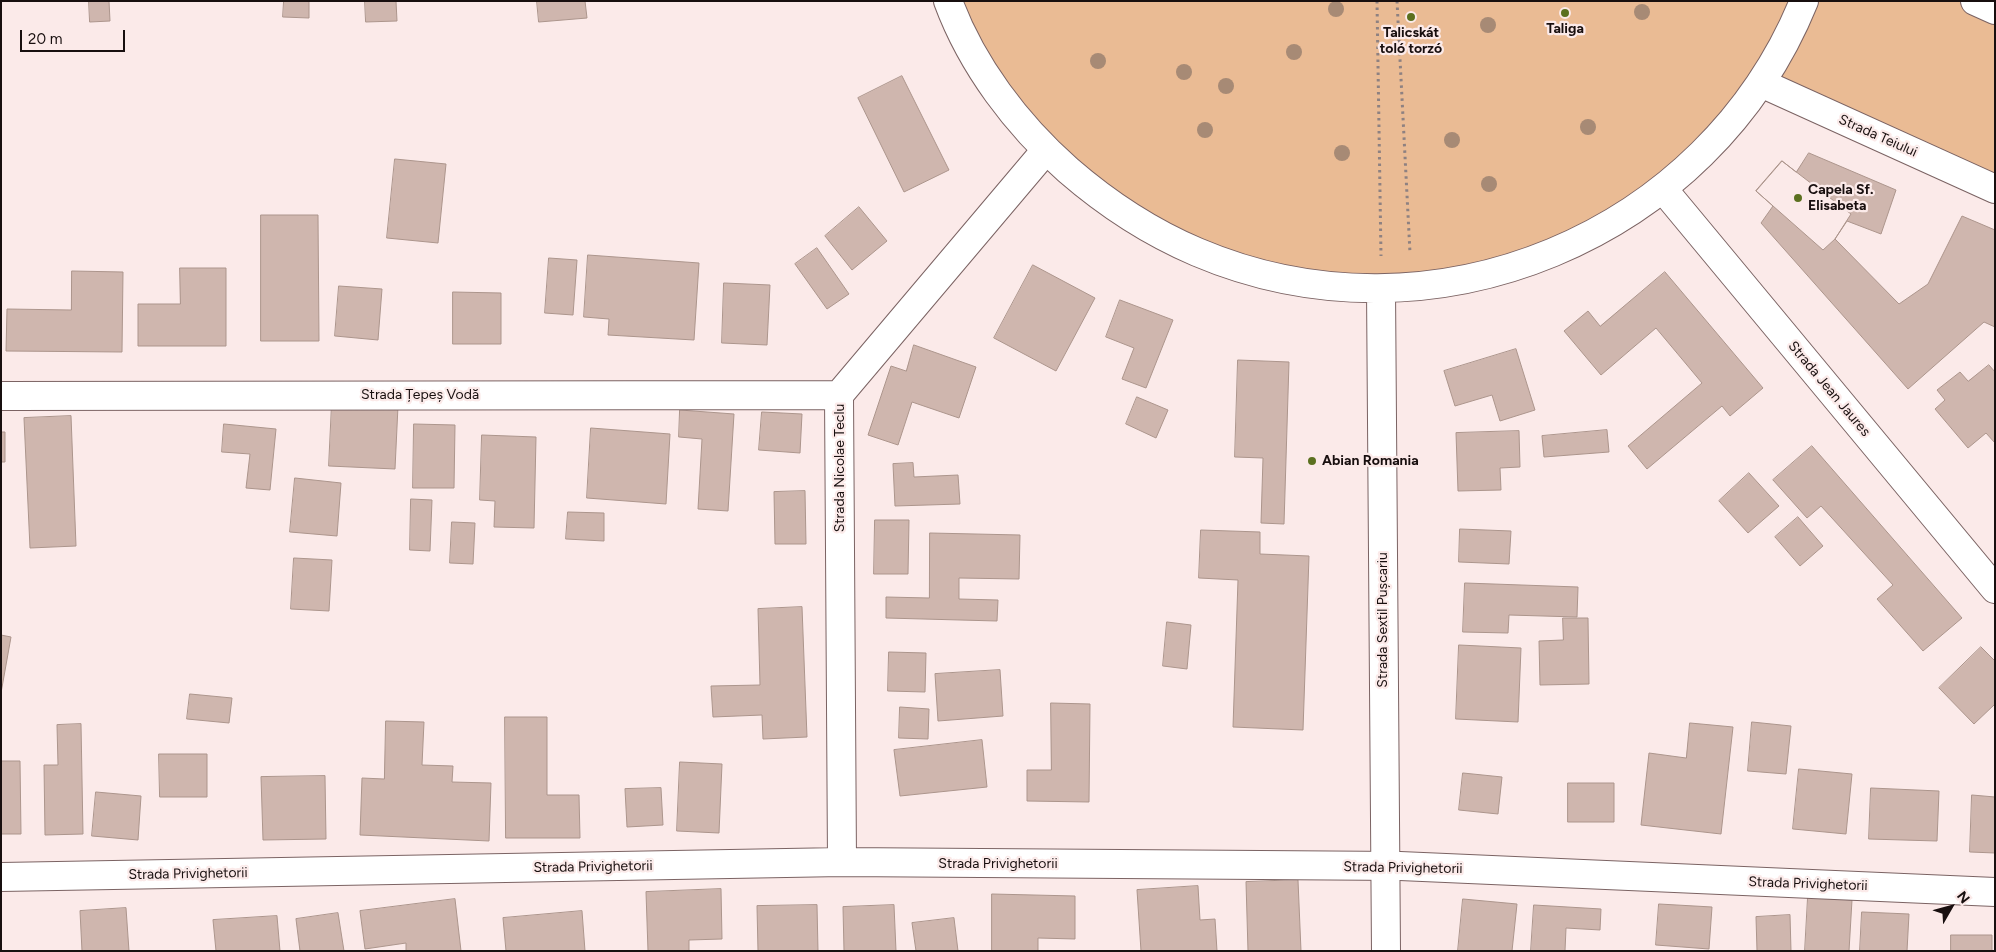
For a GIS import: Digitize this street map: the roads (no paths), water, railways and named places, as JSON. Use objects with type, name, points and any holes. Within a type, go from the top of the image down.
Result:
[{"type":"street","points":[[948,1],[977,61],[1009,107],[1046,150],[1094,192],[1144,226],[1197,252],[1258,273],[1318,285],[1381,289],[1443,284],[1487,275],[1536,260],[1587,238],[1625,216],[1663,189],[1697,160],[1730,125],[1761,83],[1792,29],[1804,1]]},
{"type":"street","points":[[1975,1],[1995,10]]},
{"type":"street","name":"Strada Teiului","points":[[1761,83],[1995,189]]},
{"type":"street","name":"Strada Nicolae Teclu","points":[[842,862],[839,395],[1046,150]]},
{"type":"street","name":"Strada Jean Jaures","points":[[1663,189],[1995,589]]},
{"type":"street","name":"Strada Sextil Pușcariu","points":[[1381,289],[1386,951]]},
{"type":"street","name":"Strada Țepeș Vodă","points":[[1,396],[839,395]]},
{"type":"street","name":"Strada Privighetorii","points":[[1,877],[842,862],[1384,866],[1995,892]]},
{"type":"place","name":"Taliga","points":[[1565,13]]},
{"type":"place","name":"Talicskát toló torzó","points":[[1411,17]]},
{"type":"place","name":"Capela Sf. Elisabeta","points":[[1798,198]]},
{"type":"place","name":"Abian Romania","points":[[1312,461]]}]
